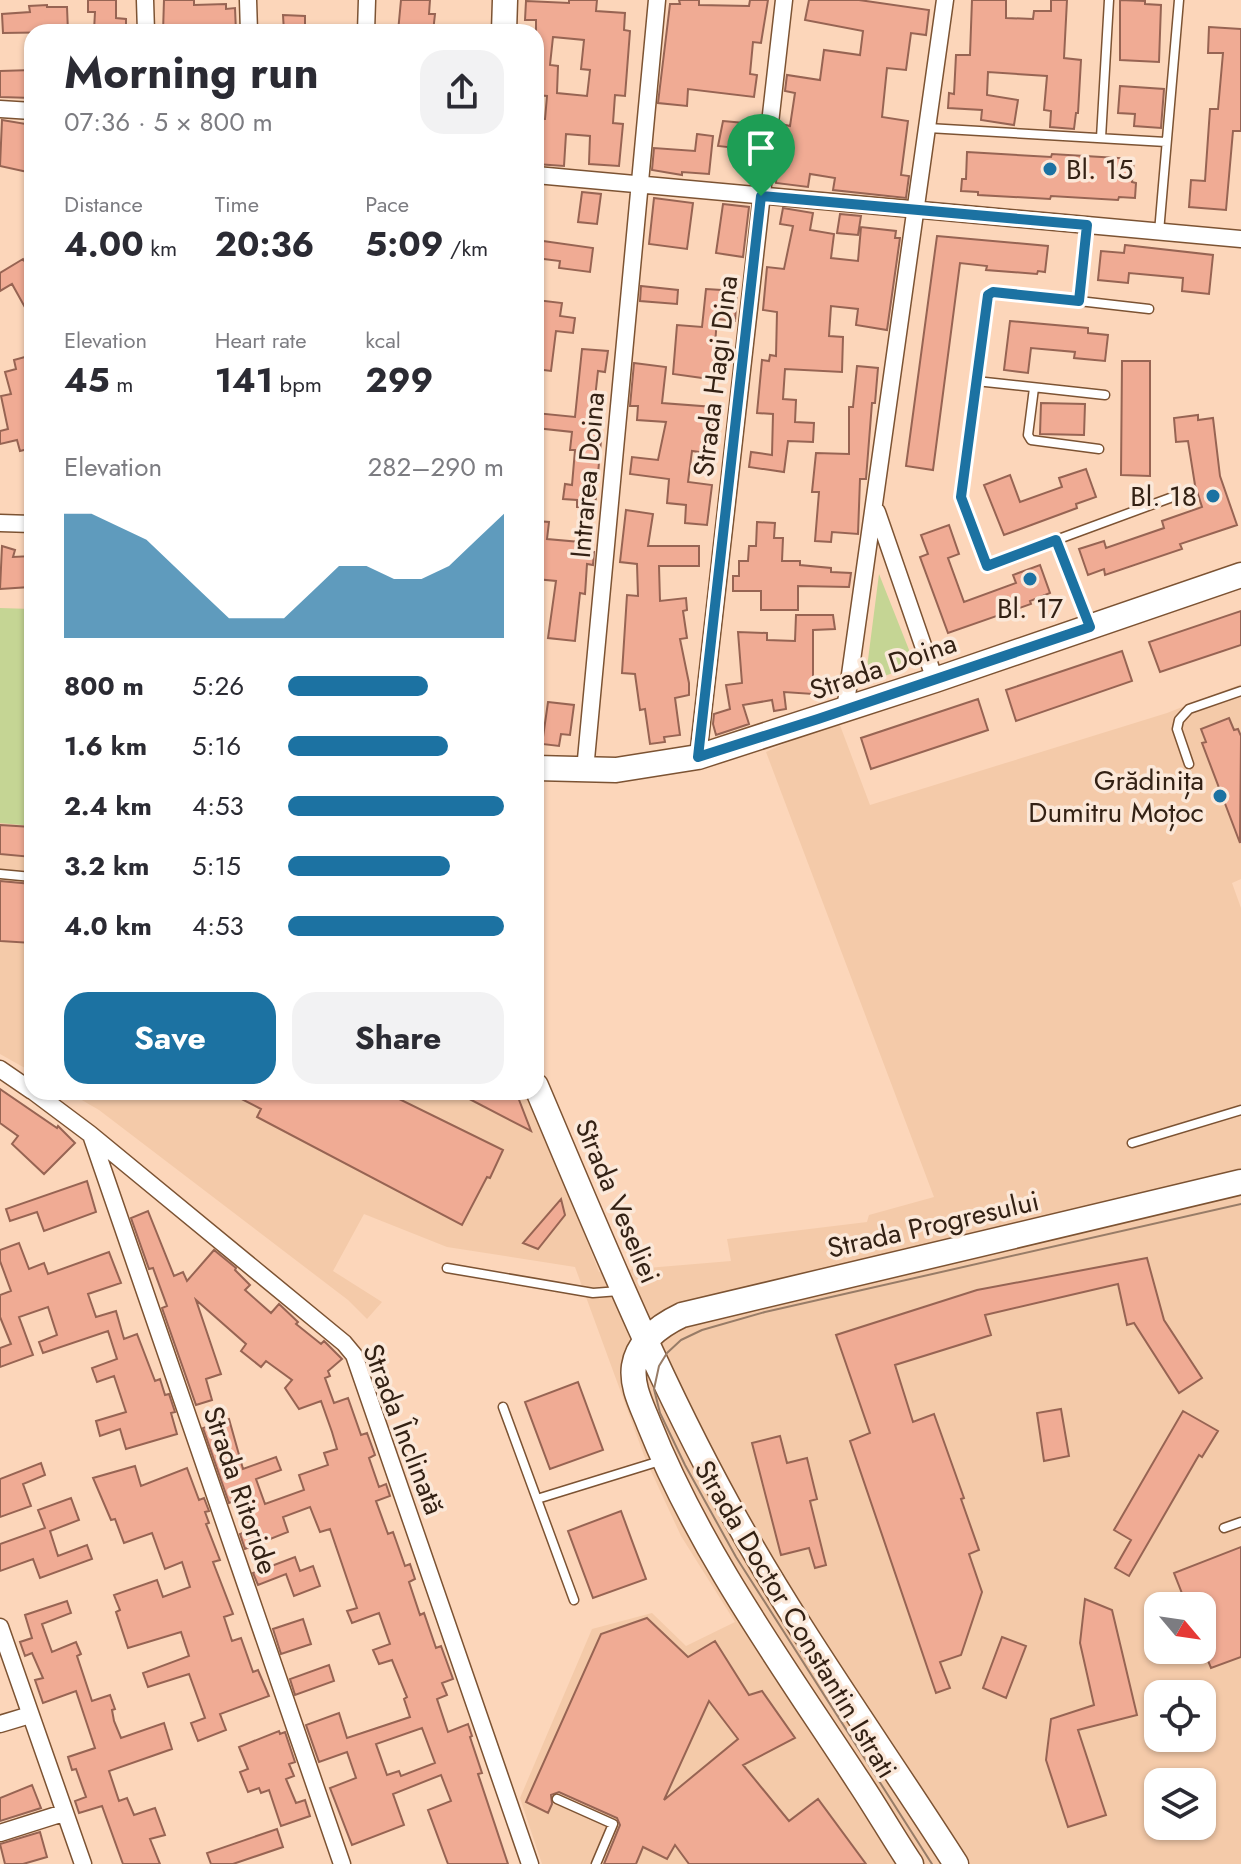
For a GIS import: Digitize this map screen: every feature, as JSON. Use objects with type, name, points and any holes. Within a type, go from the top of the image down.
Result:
[{"type":"main road","points":[[504,24],[505,0]]},
{"type":"main road","name":"Strada Doina","points":[[544,768],[642,767],[698,757],[1241,575]]},
{"type":"main road","name":"Strada Veseliei","points":[[542,1100],[646,1340]]},
{"type":"main road","name":"Strada Progresului","points":[[646,1340],[656,1330],[682,1315],[1241,1182]]},
{"type":"main road","name":"Strada Doctor Constantin Istrati","points":[[646,1340],[638,1354],[634,1380],[665,1460],[703,1535],[742,1600],[911,1864]]},
{"type":"main road","name":"Strada Doctor Constantin Istrati","points":[[646,1340],[703,1458],[758,1558],[956,1864]]},
{"type":"street","points":[[145,0],[146,24]]},
{"type":"street","points":[[248,0],[249,24]]},
{"type":"street","points":[[366,24],[367,0]]},
{"type":"street","name":"Intrarea Doina","points":[[585,770],[657,0]]},
{"type":"street","name":"Strada Hagi Dina","points":[[698,757],[784,0]]},
{"type":"street","points":[[845,710],[945,0]]},
{"type":"street","points":[[0,109],[24,110]]},
{"type":"street","points":[[544,176],[1241,239]]},
{"type":"street","points":[[875,508],[935,680]]},
{"type":"street","points":[[0,523],[24,524]]},
{"type":"street","name":"Strada Înclinată","points":[[0,1069],[24,1085]]},
{"type":"street","name":"Strada Înclinată","points":[[45,1100],[344,1343],[354,1355],[530,1864]]},
{"type":"street","name":"Strada Ritoride","points":[[90,1134],[342,1864]]},
{"type":"street","points":[[0,1627],[83,1864]]},
{"type":"street","points":[[0,1724],[30,1715]]},
{"type":"street","points":[[0,1833],[63,1813]]},
{"type":"lane","points":[[1101,138],[1109,0]]},
{"type":"lane","points":[[1159,232],[1179,0]]},
{"type":"lane","points":[[928,128],[1166,142]]},
{"type":"lane","points":[[1079,301],[1087,225]]},
{"type":"lane","points":[[1149,309],[990,293],[961,497],[987,566],[1170,498]]},
{"type":"lane","points":[[976,381],[1105,395]]},
{"type":"lane","points":[[1034,388],[1028,435],[1031,440],[1099,449]]},
{"type":"lane","points":[[1056,540],[1090,627]]},
{"type":"lane","points":[[1189,764],[1177,729],[1183,713],[1241,691]]},
{"type":"lane","points":[[0,874],[24,876]]},
{"type":"lane","points":[[1132,1143],[1241,1110]]},
{"type":"lane","points":[[447,1268],[593,1293],[624,1290]]},
{"type":"lane","points":[[503,1407],[574,1600]]},
{"type":"lane","points":[[537,1499],[665,1460]]},
{"type":"lane","points":[[1224,1528],[1241,1522]]},
{"type":"lane","points":[[557,1799],[613,1824],[596,1864]]},
{"type":"shaded area","points":[[1241,684],[1241,879],[1232,883],[1241,908],[1241,1864],[542,1864],[520,1798],[592,1629],[652,1613],[686,1646],[735,1622],[681,1536],[645,1458],[575,1267],[447,1247],[364,1214],[333,1271],[382,1302],[367,1319],[348,1300],[82,1100],[532,1100],[599,1272],[731,1261],[727,1239],[867,1222],[869,1215],[934,1197],[766,752],[838,720],[870,805],[1167,713]]},
{"type":"shaded area","points":[[0,823],[24,825],[24,1068],[0,1054]]},
{"type":"green space","points":[[879,574],[915,665],[865,683]]},
{"type":"green space","points":[[0,608],[24,609],[24,825],[0,823]]},
{"type":"building","points":[[88,0],[116,0],[116,18],[126,19],[126,24],[94,24],[95,12],[88,12]]},
{"type":"building","points":[[164,0],[194,0],[194,5],[226,4],[226,9],[235,8],[236,24],[163,24]]},
{"type":"building","points":[[401,0],[430,0],[429,14],[435,14],[434,24],[399,24]]},
{"type":"building","points":[[569,0],[597,0],[596,11],[625,13],[624,30],[630,31],[625,96],[615,95],[613,123],[623,124],[619,166],[589,164],[590,136],[566,134],[564,166],[544,165],[547,96],[544,96],[544,24],[525,20],[526,1],[569,3]],"holes":[[[553,37],[584,40],[581,69],[590,70],[587,96],[557,93],[558,66],[550,65]]]},
{"type":"building","points":[[679,0],[699,0],[699,5],[749,6],[750,0],[768,0],[761,43],[753,42],[750,74],[757,75],[754,97],[688,89],[687,106],[658,103],[670,4],[680,4]]},
{"type":"building","points":[[809,0],[859,0],[929,10],[926,35],[911,33],[906,70],[887,68],[882,117],[908,121],[901,175],[909,176],[906,198],[833,190],[835,178],[810,174],[808,187],[776,183],[781,124],[790,126],[795,93],[785,91],[787,75],[820,80],[824,50],[860,55],[863,31],[805,20]]},
{"type":"building","points":[[972,0],[1006,0],[1006,18],[1033,19],[1034,11],[1051,11],[1051,0],[1067,0],[1064,58],[1081,60],[1074,129],[1050,127],[1051,111],[1044,110],[1047,76],[988,72],[987,95],[1018,100],[1014,125],[981,120],[982,110],[948,108],[949,93],[954,94],[956,55],[970,55]]},
{"type":"building","points":[[1120,0],[1161,5],[1159,62],[1120,60]]},
{"type":"building","points":[[29,6],[67,7],[68,24],[24,24],[24,33],[3,33],[2,14],[30,12]]},
{"type":"building","points":[[283,15],[305,16],[305,24],[284,24]]},
{"type":"building","points":[[1209,27],[1241,29],[1241,131],[1233,131],[1226,210],[1189,207],[1191,180],[1205,181],[1210,109],[1218,109],[1223,53],[1208,53]]},
{"type":"building","points":[[24,70],[24,98],[0,97],[0,71]]},
{"type":"building","points":[[1120,86],[1164,89],[1161,128],[1134,126],[1135,114],[1118,113]]},
{"type":"building","points":[[2,120],[24,124],[24,171],[0,166]]},
{"type":"building","points":[[723,121],[755,124],[753,150],[718,146]]},
{"type":"building","points":[[697,134],[713,136],[709,174],[682,172],[682,175],[652,170],[654,148],[695,151]]},
{"type":"building","name":"Bl. 15","points":[[967,152],[1134,159],[1132,182],[1136,183],[1135,198],[1119,197],[1118,200],[1051,196],[1050,199],[978,195],[978,192],[961,191],[962,179],[966,179]]},
{"type":"building","points":[[582,192],[601,194],[597,224],[578,222]]},
{"type":"building","points":[[654,198],[693,203],[687,249],[649,244]]},
{"type":"building","points":[[723,204],[749,207],[743,257],[716,253]]},
{"type":"building","points":[[783,208],[813,213],[810,230],[834,234],[831,258],[858,261],[861,227],[896,231],[895,238],[900,238],[887,330],[856,325],[858,309],[831,306],[829,336],[843,337],[842,372],[785,369],[783,399],[796,400],[795,422],[814,423],[813,442],[788,441],[784,472],[749,467],[751,452],[772,455],[773,414],[757,413],[762,360],[769,361],[770,355],[776,356],[777,312],[763,310],[767,267],[784,269],[793,226],[780,224]]},
{"type":"building","points":[[840,214],[861,216],[858,235],[837,233]]},
{"type":"building","points":[[937,236],[1048,246],[1045,272],[1038,271],[1037,274],[986,270],[987,266],[960,263],[933,470],[906,466]]},
{"type":"building","points":[[544,241],[593,248],[590,272],[559,268],[560,261],[544,259]]},
{"type":"building","points":[[1125,245],[1213,255],[1209,294],[1182,291],[1183,278],[1129,273],[1128,283],[1098,280],[1101,251],[1124,253]]},
{"type":"building","points":[[23,259],[24,306],[12,284],[0,291],[0,273]]},
{"type":"building","points":[[641,286],[678,290],[677,304],[640,301]]},
{"type":"building","points":[[706,289],[737,291],[735,321],[717,319],[714,357],[720,358],[717,380],[673,374],[677,325],[702,327]]},
{"type":"building","points":[[544,301],[562,303],[560,316],[575,318],[573,333],[556,331],[551,371],[544,370]]},
{"type":"building","points":[[1010,321],[1088,328],[1088,333],[1108,335],[1105,361],[1074,358],[1075,352],[1031,348],[1028,373],[1004,370]]},
{"type":"building","points":[[582,349],[608,351],[605,372],[598,371],[594,407],[601,408],[595,508],[577,507],[577,500],[563,499],[565,484],[572,485],[575,450],[570,450],[572,432],[544,429],[544,414],[575,417]]},
{"type":"building","points":[[24,357],[24,450],[20,451],[17,440],[0,444],[0,431],[8,429],[1,396],[11,394],[5,372],[16,369],[14,360]]},
{"type":"building","points":[[1122,361],[1150,361],[1150,476],[1121,475]]},
{"type":"building","points":[[634,363],[666,367],[662,403],[714,407],[713,454],[692,451],[688,482],[712,485],[707,525],[685,523],[686,505],[667,503],[669,479],[630,474],[632,457],[658,460],[666,422],[637,420],[638,406],[630,406]]},
{"type":"building","points":[[857,366],[878,368],[866,479],[860,479],[858,534],[832,532],[831,542],[815,541],[819,492],[812,492],[816,453],[849,454],[849,407],[853,407]]},
{"type":"building","points":[[1041,403],[1085,404],[1084,435],[1040,434]]},
{"type":"building","name":"Bl. 18","points":[[1198,415],[1198,420],[1213,418],[1220,476],[1237,525],[1180,544],[1182,549],[1105,575],[1104,569],[1088,575],[1079,549],[1104,541],[1106,548],[1164,528],[1162,521],[1202,507],[1188,441],[1176,442],[1174,418]]},
{"type":"building","points":[[1086,469],[1096,497],[1076,504],[1077,508],[1004,535],[984,485],[1010,475],[1020,502],[1062,487],[1059,478]]},
{"type":"building","points":[[626,510],[653,514],[648,546],[699,546],[699,566],[659,566],[660,601],[686,598],[687,610],[683,611],[687,638],[680,639],[689,695],[675,698],[680,735],[664,737],[665,742],[650,744],[645,709],[640,710],[635,674],[622,673],[627,595],[638,596],[637,564],[620,562]]},
{"type":"building","points":[[544,522],[549,522],[547,539],[580,542],[579,551],[594,552],[593,565],[587,564],[585,594],[580,593],[575,641],[548,638],[556,581],[544,580]]},
{"type":"building","points":[[757,522],[775,523],[774,538],[783,538],[782,561],[800,561],[800,565],[851,573],[849,587],[798,586],[798,610],[761,610],[761,591],[733,591],[733,576],[739,576],[739,561],[748,561],[749,546],[756,546]]},
{"type":"building","name":"Bl. 17","points":[[949,525],[959,554],[948,558],[964,602],[1016,583],[1013,575],[1040,565],[1050,593],[1030,601],[1031,604],[948,633],[920,557],[928,554],[921,535]]},
{"type":"building","points":[[2,546],[15,550],[13,557],[24,556],[24,587],[0,589]]},
{"type":"building","points":[[1241,611],[1241,645],[1160,672],[1149,642]]},
{"type":"building","points":[[796,615],[833,615],[835,629],[813,630],[813,694],[784,692],[786,709],[774,711],[772,700],[743,705],[749,724],[716,735],[714,714],[730,709],[726,685],[742,683],[738,632],[767,633],[767,640],[795,641]]},
{"type":"building","points":[[1122,651],[1132,681],[1016,721],[1006,690]]},
{"type":"building","points":[[978,699],[988,730],[871,769],[861,738]]},
{"type":"building","points":[[548,702],[574,705],[570,735],[561,734],[559,746],[544,744]]},
{"type":"building","points":[[1229,718],[1234,730],[1238,729],[1241,736],[1240,843],[1202,743],[1206,742],[1201,729]]},
{"type":"building","points":[[0,825],[24,826],[24,856],[0,854]]},
{"type":"building","points":[[0,881],[24,883],[24,942],[0,941]]},
{"type":"building","points":[[0,1089],[58,1126],[75,1143],[44,1174],[12,1144],[18,1136],[0,1123]]},
{"type":"building","points":[[244,1100],[401,1100],[503,1150],[462,1225],[257,1117],[261,1109]]},
{"type":"building","points":[[471,1100],[519,1100],[531,1131]]},
{"type":"building","points":[[87,1181],[96,1212],[44,1231],[37,1212],[10,1221],[6,1209]]},
{"type":"building","points":[[561,1199],[565,1215],[538,1249],[523,1243]]},
{"type":"building","points":[[148,1211],[174,1276],[183,1272],[187,1281],[214,1250],[236,1268],[250,1285],[245,1290],[271,1313],[279,1304],[298,1322],[296,1324],[321,1344],[324,1341],[342,1359],[328,1371],[330,1376],[325,1378],[334,1403],[348,1398],[361,1435],[367,1433],[375,1455],[369,1458],[379,1487],[386,1484],[390,1496],[376,1501],[388,1534],[393,1532],[405,1566],[410,1564],[415,1579],[409,1582],[420,1615],[424,1613],[436,1648],[441,1646],[453,1679],[442,1683],[447,1695],[437,1699],[448,1732],[468,1724],[482,1773],[478,1774],[508,1864],[448,1864],[428,1810],[451,1801],[441,1775],[393,1794],[404,1825],[352,1845],[330,1788],[356,1778],[347,1752],[319,1762],[306,1725],[339,1713],[347,1738],[410,1717],[404,1699],[407,1697],[392,1660],[379,1664],[373,1650],[390,1644],[379,1613],[352,1623],[347,1611],[357,1608],[330,1529],[320,1532],[310,1507],[283,1517],[288,1532],[245,1549],[240,1534],[250,1530],[239,1499],[229,1503],[203,1428],[229,1419],[243,1469],[276,1457],[281,1470],[256,1479],[265,1504],[304,1490],[299,1475],[328,1465],[324,1453],[337,1449],[332,1432],[321,1401],[299,1409],[285,1388],[292,1380],[266,1361],[261,1367],[241,1351],[246,1344],[196,1300],[221,1374],[206,1379],[212,1400],[196,1405],[162,1308],[167,1306],[153,1268],[149,1269],[131,1218]],"holes":[[[422,1728],[435,1763],[401,1776],[399,1771],[387,1775],[376,1744]]]},
{"type":"building","points":[[19,1243],[29,1269],[44,1263],[48,1274],[109,1252],[121,1283],[88,1294],[96,1317],[116,1311],[124,1339],[137,1334],[155,1381],[160,1379],[165,1395],[169,1394],[177,1434],[126,1449],[120,1429],[100,1436],[96,1421],[126,1412],[114,1376],[97,1382],[92,1368],[117,1359],[108,1331],[43,1353],[39,1342],[57,1335],[48,1307],[19,1317],[33,1355],[0,1367],[0,1348],[11,1344],[0,1317],[0,1295],[11,1291],[0,1261],[0,1250]]},
{"type":"building","points":[[1147,1258],[1164,1320],[1202,1378],[1179,1393],[1134,1323],[1127,1325],[1118,1284],[985,1315],[991,1335],[895,1365],[913,1422],[934,1414],[979,1550],[969,1554],[982,1592],[961,1655],[940,1662],[950,1688],[936,1693],[850,1441],[870,1433],[836,1335],[977,1290]]},
{"type":"building","points":[[578,1382],[603,1450],[550,1469],[525,1402]]},
{"type":"building","points":[[1061,1409],[1069,1456],[1044,1461],[1037,1413]]},
{"type":"building","points":[[1183,1411],[1218,1431],[1202,1457],[1199,1455],[1129,1576],[1115,1568],[1131,1540],[1114,1530]]},
{"type":"building","points":[[780,1436],[787,1463],[807,1458],[817,1499],[810,1501],[826,1565],[815,1568],[809,1548],[781,1555],[752,1443]]},
{"type":"building","points":[[41,1463],[45,1475],[23,1484],[31,1506],[0,1517],[0,1479]]},
{"type":"building","points":[[135,1466],[141,1486],[187,1468],[199,1500],[204,1498],[209,1511],[205,1512],[209,1523],[206,1524],[220,1560],[213,1562],[233,1614],[224,1617],[232,1641],[241,1638],[253,1672],[258,1670],[269,1696],[220,1714],[226,1730],[198,1741],[191,1723],[205,1718],[189,1674],[148,1687],[143,1673],[189,1656],[181,1632],[128,1648],[116,1612],[120,1610],[114,1595],[157,1580],[163,1597],[190,1587],[182,1562],[165,1569],[152,1533],[124,1543],[115,1519],[111,1520],[93,1478]]},
{"type":"building","points":[[71,1498],[79,1520],[50,1531],[58,1556],[87,1545],[92,1559],[40,1578],[33,1559],[0,1571],[0,1544],[45,1528],[38,1510]]},
{"type":"building","points":[[621,1511],[646,1579],[593,1598],[568,1531]]},
{"type":"building","points":[[1241,1547],[1241,1657],[1211,1668],[1209,1664],[1216,1664],[1216,1592],[1181,1592],[1174,1573]]},
{"type":"building","points":[[295,1557],[300,1571],[313,1566],[320,1586],[294,1596],[286,1574],[258,1585],[253,1573]]},
{"type":"building","points":[[1085,1599],[1112,1610],[1137,1715],[1078,1730],[1106,1815],[1068,1827],[1046,1760],[1051,1719],[1094,1705],[1080,1643]]},
{"type":"building","points":[[67,1601],[71,1613],[42,1624],[52,1652],[76,1642],[81,1654],[77,1656],[92,1701],[110,1695],[115,1709],[112,1710],[114,1721],[121,1738],[164,1723],[172,1749],[109,1771],[119,1801],[127,1798],[134,1815],[155,1808],[165,1835],[150,1839],[160,1864],[123,1864],[102,1806],[79,1813],[75,1801],[86,1797],[68,1757],[95,1748],[76,1691],[43,1703],[35,1680],[43,1678],[32,1653],[25,1656],[20,1642],[32,1638],[25,1615]]},
{"type":"building","points":[[647,1618],[688,1657],[715,1641],[749,1695],[762,1691],[795,1738],[743,1765],[789,1821],[818,1799],[866,1864],[689,1864],[675,1845],[667,1859],[643,1847],[636,1864],[604,1864],[620,1825],[617,1818],[559,1792],[551,1795],[552,1804],[548,1813],[526,1802],[601,1634]],"holes":[[[709,1701],[738,1739],[664,1800]]]},
{"type":"building","points":[[303,1619],[311,1644],[281,1654],[273,1629]]},
{"type":"building","points":[[1002,1637],[1026,1646],[1006,1698],[983,1688]]},
{"type":"building","points":[[329,1665],[334,1681],[295,1695],[290,1679]]},
{"type":"building","points":[[279,1731],[280,1734],[285,1732],[295,1762],[289,1764],[294,1776],[286,1779],[296,1803],[305,1800],[310,1816],[281,1826],[269,1790],[261,1793],[259,1788],[248,1792],[240,1772],[248,1769],[239,1747]]},
{"type":"building","points":[[32,1785],[41,1808],[0,1821],[0,1798]]},
{"type":"building","points":[[277,1829],[283,1847],[233,1864],[211,1864],[207,1853]]},
{"type":"building","points":[[40,1832],[47,1857],[23,1864],[5,1864],[0,1844]]},
{"type":"tram line","points":[[932,1864],[736,1557],[685,1465],[660,1413],[654,1389],[659,1366],[681,1340],[702,1330],[765,1312],[1241,1204]]},
{"type":"place","name":"Bl. 15","points":[[1050,169]]},
{"type":"place","name":"Bl. 18","points":[[1213,496]]},
{"type":"place","name":"Bl. 17","points":[[1030,579]]},
{"type":"place","name":"Grădinița Dumitru Moțoc","points":[[1220,796]]},
{"type":"route","points":[[761,196],[1087,225],[1079,301],[993,292],[988,295],[961,497],[987,566],[1056,540],[1090,627],[698,757],[700,738],[761,196]]}]
